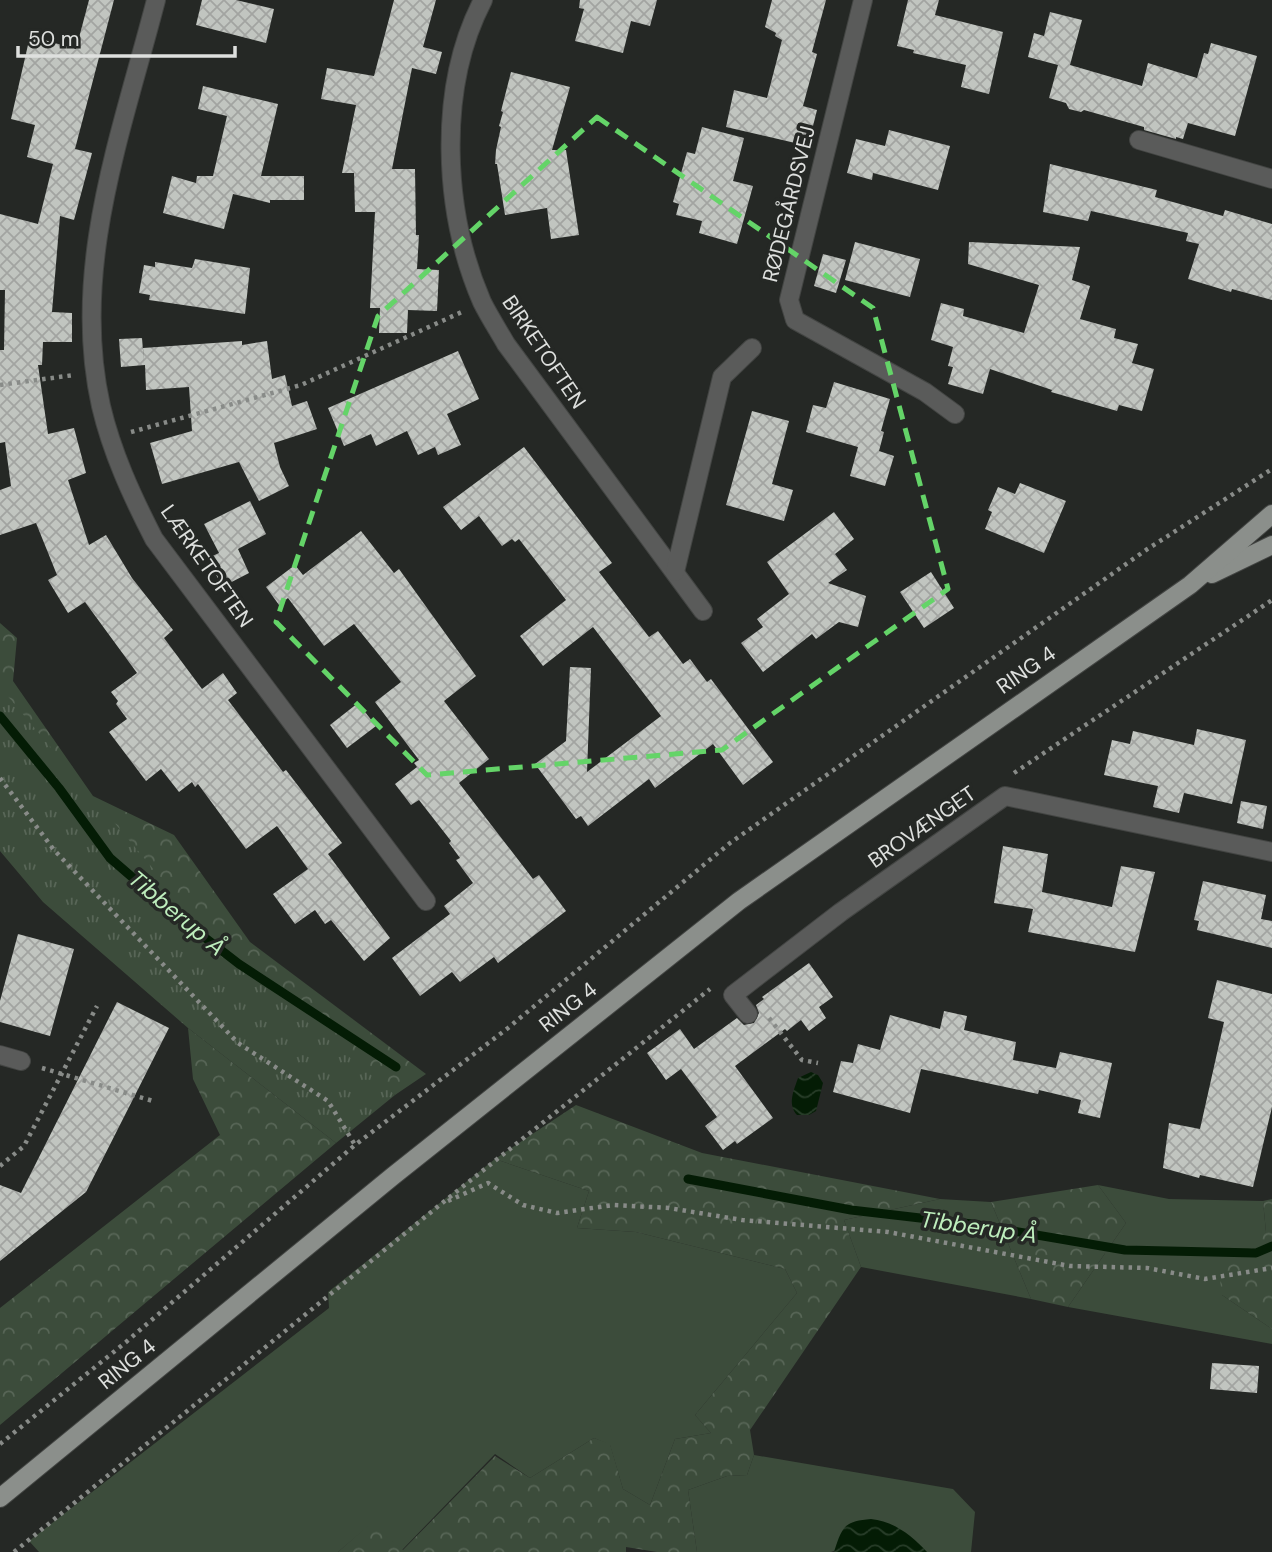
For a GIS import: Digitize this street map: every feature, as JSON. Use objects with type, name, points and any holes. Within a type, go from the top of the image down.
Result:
[{"type":"main road","name":"RING 4","points":[[0,1498],[393,1175],[739,901],[1190,585],[1272,514]]},
{"type":"main road","name":"RING 4","points":[[1190,585],[1272,545]]},
{"type":"street","name":"LÆRKETOFTEN","points":[[156,0],[102,208],[93,263],[91,318],[95,372],[110,438],[129,490],[154,538],[426,901]]},
{"type":"street","name":"BIRKETOFTEN","points":[[483,0],[470,25],[454,88],[451,164],[459,232],[482,302],[506,344],[703,611]]},
{"type":"street","name":"RØDEGÅRDSVEJ","points":[[863,0],[789,299],[795,320],[925,392],[955,414]]},
{"type":"street","points":[[1139,139],[1272,179]]},
{"type":"street","points":[[674,572],[722,377],[752,348]]},
{"type":"street","name":"BROVÆNGET","points":[[748,1014],[733,995],[841,912],[1005,796],[1272,852]]},
{"type":"street","points":[[0,1055],[21,1061]]},
{"type":"path","points":[[110,438],[301,385],[482,302]]},
{"type":"path","points":[[0,385],[95,372]]},
{"type":"path","points":[[0,1444],[126,1342],[355,1145],[508,1028],[730,843],[1146,550],[1272,468]]},
{"type":"path","points":[[1006,779],[1272,600]]},
{"type":"path","points":[[0,778],[54,850],[238,1043],[328,1101],[355,1145]]},
{"type":"path","points":[[14,1552],[440,1204],[719,983]]},
{"type":"path","points":[[0,1166],[24,1146],[97,1006]]},
{"type":"path","points":[[748,1014],[765,1013],[802,1060],[818,1063]]},
{"type":"path","points":[[21,1061],[153,1101]]},
{"type":"path","points":[[440,1204],[488,1183],[523,1205],[556,1213],[613,1205],[669,1208],[742,1220],[888,1232],[1070,1266],[1147,1268],[1205,1279],[1272,1268]]},
{"type":"highlighted area","points":[[597,117],[873,308],[948,589],[722,750],[427,775],[276,622],[378,316]]},
{"type":"green space","points":[[0,623],[17,638],[13,681],[93,796],[174,835],[250,942],[426,1074],[395,1095],[285,1031],[0,728]]},
{"type":"green space","points":[[0,687],[225,954],[395,1095],[336,1143],[188,1028],[43,902],[0,851]]},
{"type":"green space","points":[[188,1028],[336,1143],[0,1425],[0,1308],[220,1135],[193,1079]]},
{"type":"green space","points":[[576,1105],[702,1153],[940,1199],[844,1220],[861,1267],[750,1430],[754,1455],[747,1475],[727,1476],[688,1490],[697,1552],[657,1552],[626,1547],[626,1552],[338,1552],[371,1523],[403,1550],[495,1456],[530,1478],[594,1438],[610,1444],[623,1489],[650,1505],[675,1439],[711,1433],[695,1415],[797,1293],[785,1269],[636,1232],[577,1228],[589,1191],[495,1159]]},
{"type":"green space","points":[[495,1159],[589,1191],[577,1228],[636,1232],[785,1269],[797,1293],[695,1415],[711,1433],[675,1439],[650,1505],[623,1489],[610,1445],[594,1438],[530,1478],[495,1454],[402,1550],[371,1524],[338,1552],[39,1552],[29,1541],[329,1308],[328,1292]]},
{"type":"green space","points":[[1098,1185],[1169,1199],[1263,1201],[1266,1232],[1222,1295],[1272,1329],[1272,1344],[1068,1307],[1126,1223]]},
{"type":"green space","points":[[1098,1185],[1126,1223],[1068,1307],[1031,1299],[991,1202]]},
{"type":"green space","points":[[940,1199],[991,1202],[1031,1299],[861,1267],[844,1220]]},
{"type":"green space","points":[[1272,1199],[1272,1329],[1222,1295],[1217,1258],[1266,1232],[1263,1201]]},
{"type":"green space","points":[[754,1455],[953,1489],[975,1512],[971,1552],[862,1552],[846,1546],[831,1552],[697,1552],[688,1490],[727,1476],[747,1475]]},
{"type":"water","points":[[811,1072],[818,1075],[823,1083],[816,1111],[809,1115],[797,1115],[792,1106],[795,1087],[798,1078]]},
{"type":"water","points":[[871,1519],[902,1530],[927,1552],[834,1552],[845,1527],[855,1521]]},
{"type":"building","points":[[89,0],[114,0],[75,149],[92,153],[74,220],[60,216],[52,312],[72,313],[72,342],[43,342],[42,365],[38,365],[48,434],[74,428],[86,473],[68,480],[89,545],[106,535],[132,578],[173,630],[164,638],[202,689],[223,673],[237,693],[228,700],[342,843],[328,854],[390,938],[364,961],[331,920],[325,924],[315,910],[295,924],[273,894],[308,869],[277,826],[246,849],[198,784],[195,787],[192,782],[179,792],[161,769],[146,781],[109,732],[127,719],[111,692],[137,673],[85,602],[68,613],[48,580],[57,575],[36,523],[0,535],[0,490],[11,486],[5,442],[0,443],[0,350],[4,350],[5,290],[0,290],[0,214],[38,224],[53,164],[27,157],[35,125],[11,119],[30,36],[76,49]]},
{"type":"building","points":[[202,0],[236,0],[274,9],[266,43],[196,25]]},
{"type":"building","points":[[394,0],[436,0],[423,47],[442,52],[436,74],[412,68],[392,169],[415,169],[416,235],[419,235],[417,269],[439,270],[437,311],[408,310],[407,333],[379,333],[380,308],[370,308],[375,212],[355,212],[354,173],[342,173],[356,105],[321,99],[327,68],[374,76]]},
{"type":"building","points":[[580,0],[657,0],[650,26],[631,21],[623,53],[575,41],[584,9],[579,8]]},
{"type":"building","points":[[772,0],[826,0],[812,52],[817,54],[803,106],[817,110],[808,146],[726,127],[734,90],[767,98],[782,40],[765,27]]},
{"type":"building","points":[[908,0],[939,0],[935,15],[1003,32],[989,94],[961,87],[966,65],[913,53],[914,50],[897,46]]},
{"type":"building","points":[[1050,12],[1082,20],[1070,65],[1142,86],[1148,63],[1197,78],[1204,53],[1208,54],[1211,43],[1257,56],[1235,136],[1188,123],[1183,139],[1176,139],[1084,110],[1081,112],[1069,109],[1066,103],[1049,98],[1058,65],[1028,57],[1034,33],[1044,36]]},
{"type":"building","points":[[511,72],[570,87],[552,150],[566,150],[579,235],[551,239],[547,208],[505,215],[495,164],[501,111]]},
{"type":"building","points":[[203,86],[278,104],[261,176],[304,176],[304,200],[270,200],[270,203],[233,194],[224,229],[163,213],[172,176],[196,183],[197,176],[213,176],[227,116],[198,109]]},
{"type":"building","points":[[702,127],[744,138],[733,181],[753,186],[737,244],[699,233],[702,221],[676,215],[679,204],[673,202],[687,152],[695,154]]},
{"type":"building","points":[[889,130],[950,146],[938,190],[873,173],[872,180],[847,173],[856,139],[885,146]]},
{"type":"building","points":[[1050,164],[1157,190],[1155,197],[1223,216],[1225,210],[1272,224],[1272,300],[1232,289],[1231,292],[1188,279],[1199,244],[1186,241],[1188,233],[1091,211],[1088,221],[1043,212]]},
{"type":"building","points":[[855,242],[920,259],[910,297],[845,280]]},
{"type":"building","points":[[969,242],[1080,247],[1072,280],[1090,286],[1080,319],[1116,329],[1114,338],[1138,344],[1132,363],[1154,369],[1142,411],[1119,405],[1117,411],[1051,392],[1052,390],[990,369],[983,394],[948,384],[953,367],[948,366],[953,347],[931,340],[941,303],[964,309],[963,316],[1024,333],[1039,285],[968,264]]},
{"type":"building","points":[[823,254],[846,260],[836,293],[814,286]]},
{"type":"building","points":[[195,259],[250,268],[245,314],[149,300],[150,295],[139,293],[144,265],[155,267],[155,262],[192,268]]},
{"type":"building","points":[[142,338],[144,363],[143,348],[242,341],[242,345],[267,341],[272,379],[285,375],[292,406],[307,401],[317,429],[274,443],[280,467],[289,486],[259,501],[239,462],[162,484],[150,443],[192,431],[189,387],[146,390],[145,365],[121,367],[119,339]]},
{"type":"building","points":[[458,351],[479,399],[447,414],[461,445],[438,455],[435,447],[418,455],[407,431],[376,446],[371,434],[344,446],[328,408]]},
{"type":"building","points":[[834,382],[890,399],[881,431],[884,432],[879,451],[894,456],[885,486],[850,476],[858,447],[806,432],[813,405],[826,408]]},
{"type":"building","points":[[752,411],[789,421],[772,484],[793,490],[784,521],[726,505]]},
{"type":"building","points":[[524,447],[612,563],[599,572],[649,637],[658,631],[683,664],[690,659],[707,682],[711,679],[773,762],[743,785],[713,744],[655,788],[649,779],[588,826],[581,816],[576,819],[535,764],[566,741],[570,667],[591,668],[587,772],[661,716],[593,627],[543,666],[520,636],[566,600],[519,539],[515,542],[512,539],[502,546],[479,516],[461,530],[443,507]]},
{"type":"building","points":[[1020,483],[1066,501],[1044,553],[985,529],[992,512],[988,510],[998,487],[1015,494]]},
{"type":"building","points":[[250,501],[266,534],[238,549],[249,573],[222,587],[208,558],[219,553],[204,524]]},
{"type":"building","points":[[834,512],[854,539],[835,554],[847,570],[828,583],[866,596],[858,627],[839,622],[816,639],[812,634],[763,672],[741,643],[763,627],[757,619],[789,594],[767,562]]},
{"type":"building","points":[[361,531],[394,573],[399,569],[476,676],[444,701],[489,759],[459,783],[533,879],[539,875],[566,911],[498,963],[494,957],[460,982],[452,972],[420,996],[392,958],[450,914],[444,906],[473,883],[456,860],[460,858],[449,843],[451,841],[419,800],[411,805],[395,784],[417,767],[414,763],[419,760],[375,702],[401,682],[354,624],[324,646],[288,598],[279,605],[266,587],[295,565],[303,575]]},
{"type":"building","points":[[931,572],[954,608],[924,628],[900,592]]},
{"type":"building","points":[[358,703],[376,726],[347,748],[330,725]]},
{"type":"building","points":[[1197,729],[1246,740],[1232,804],[1184,793],[1179,813],[1153,807],[1158,786],[1104,775],[1112,740],[1130,744],[1133,731],[1194,745]]},
{"type":"building","points":[[1241,801],[1267,806],[1263,829],[1237,823]]},
{"type":"building","points":[[1003,846],[1048,854],[1042,892],[1112,907],[1121,866],[1155,872],[1135,952],[1028,932],[1033,909],[994,903]]},
{"type":"building","points":[[1203,881],[1266,895],[1261,919],[1272,921],[1272,948],[1197,930],[1199,921],[1194,920]]},
{"type":"building","points":[[18,934],[74,949],[50,1036],[0,1022],[0,1001]]},
{"type":"building","points":[[809,963],[833,997],[819,1007],[826,1018],[809,1031],[801,1020],[735,1066],[773,1118],[737,1144],[735,1141],[723,1150],[705,1126],[717,1117],[681,1069],[666,1080],[647,1053],[680,1029],[694,1049],[737,1018],[744,1025],[754,1023],[759,1013],[756,1005],[764,999],[762,997]]},
{"type":"building","points":[[1217,980],[1272,994],[1272,1107],[1253,1187],[1200,1175],[1199,1178],[1163,1168],[1169,1123],[1200,1129],[1224,1022],[1208,1018]]},
{"type":"building","points":[[117,1002],[169,1028],[86,1192],[0,1261],[0,1185],[21,1193]]},
{"type":"building","points":[[944,1011],[967,1016],[964,1030],[1016,1042],[1013,1060],[1056,1068],[1060,1052],[1112,1063],[1100,1118],[1078,1113],[1081,1100],[1039,1090],[1038,1094],[921,1069],[910,1113],[833,1092],[841,1061],[853,1063],[858,1044],[880,1050],[890,1015],[940,1029]]},
{"type":"building","points":[[1212,1363],[1259,1366],[1257,1393],[1210,1389]]},
{"type":"waterway","name":"Tibberup Å","points":[[0,716],[59,788],[110,858],[177,916],[239,964],[396,1067]]},
{"type":"waterway","name":"Tibberup Å","points":[[688,1179],[851,1210],[972,1224],[1125,1250],[1256,1253],[1272,1246]]}]
